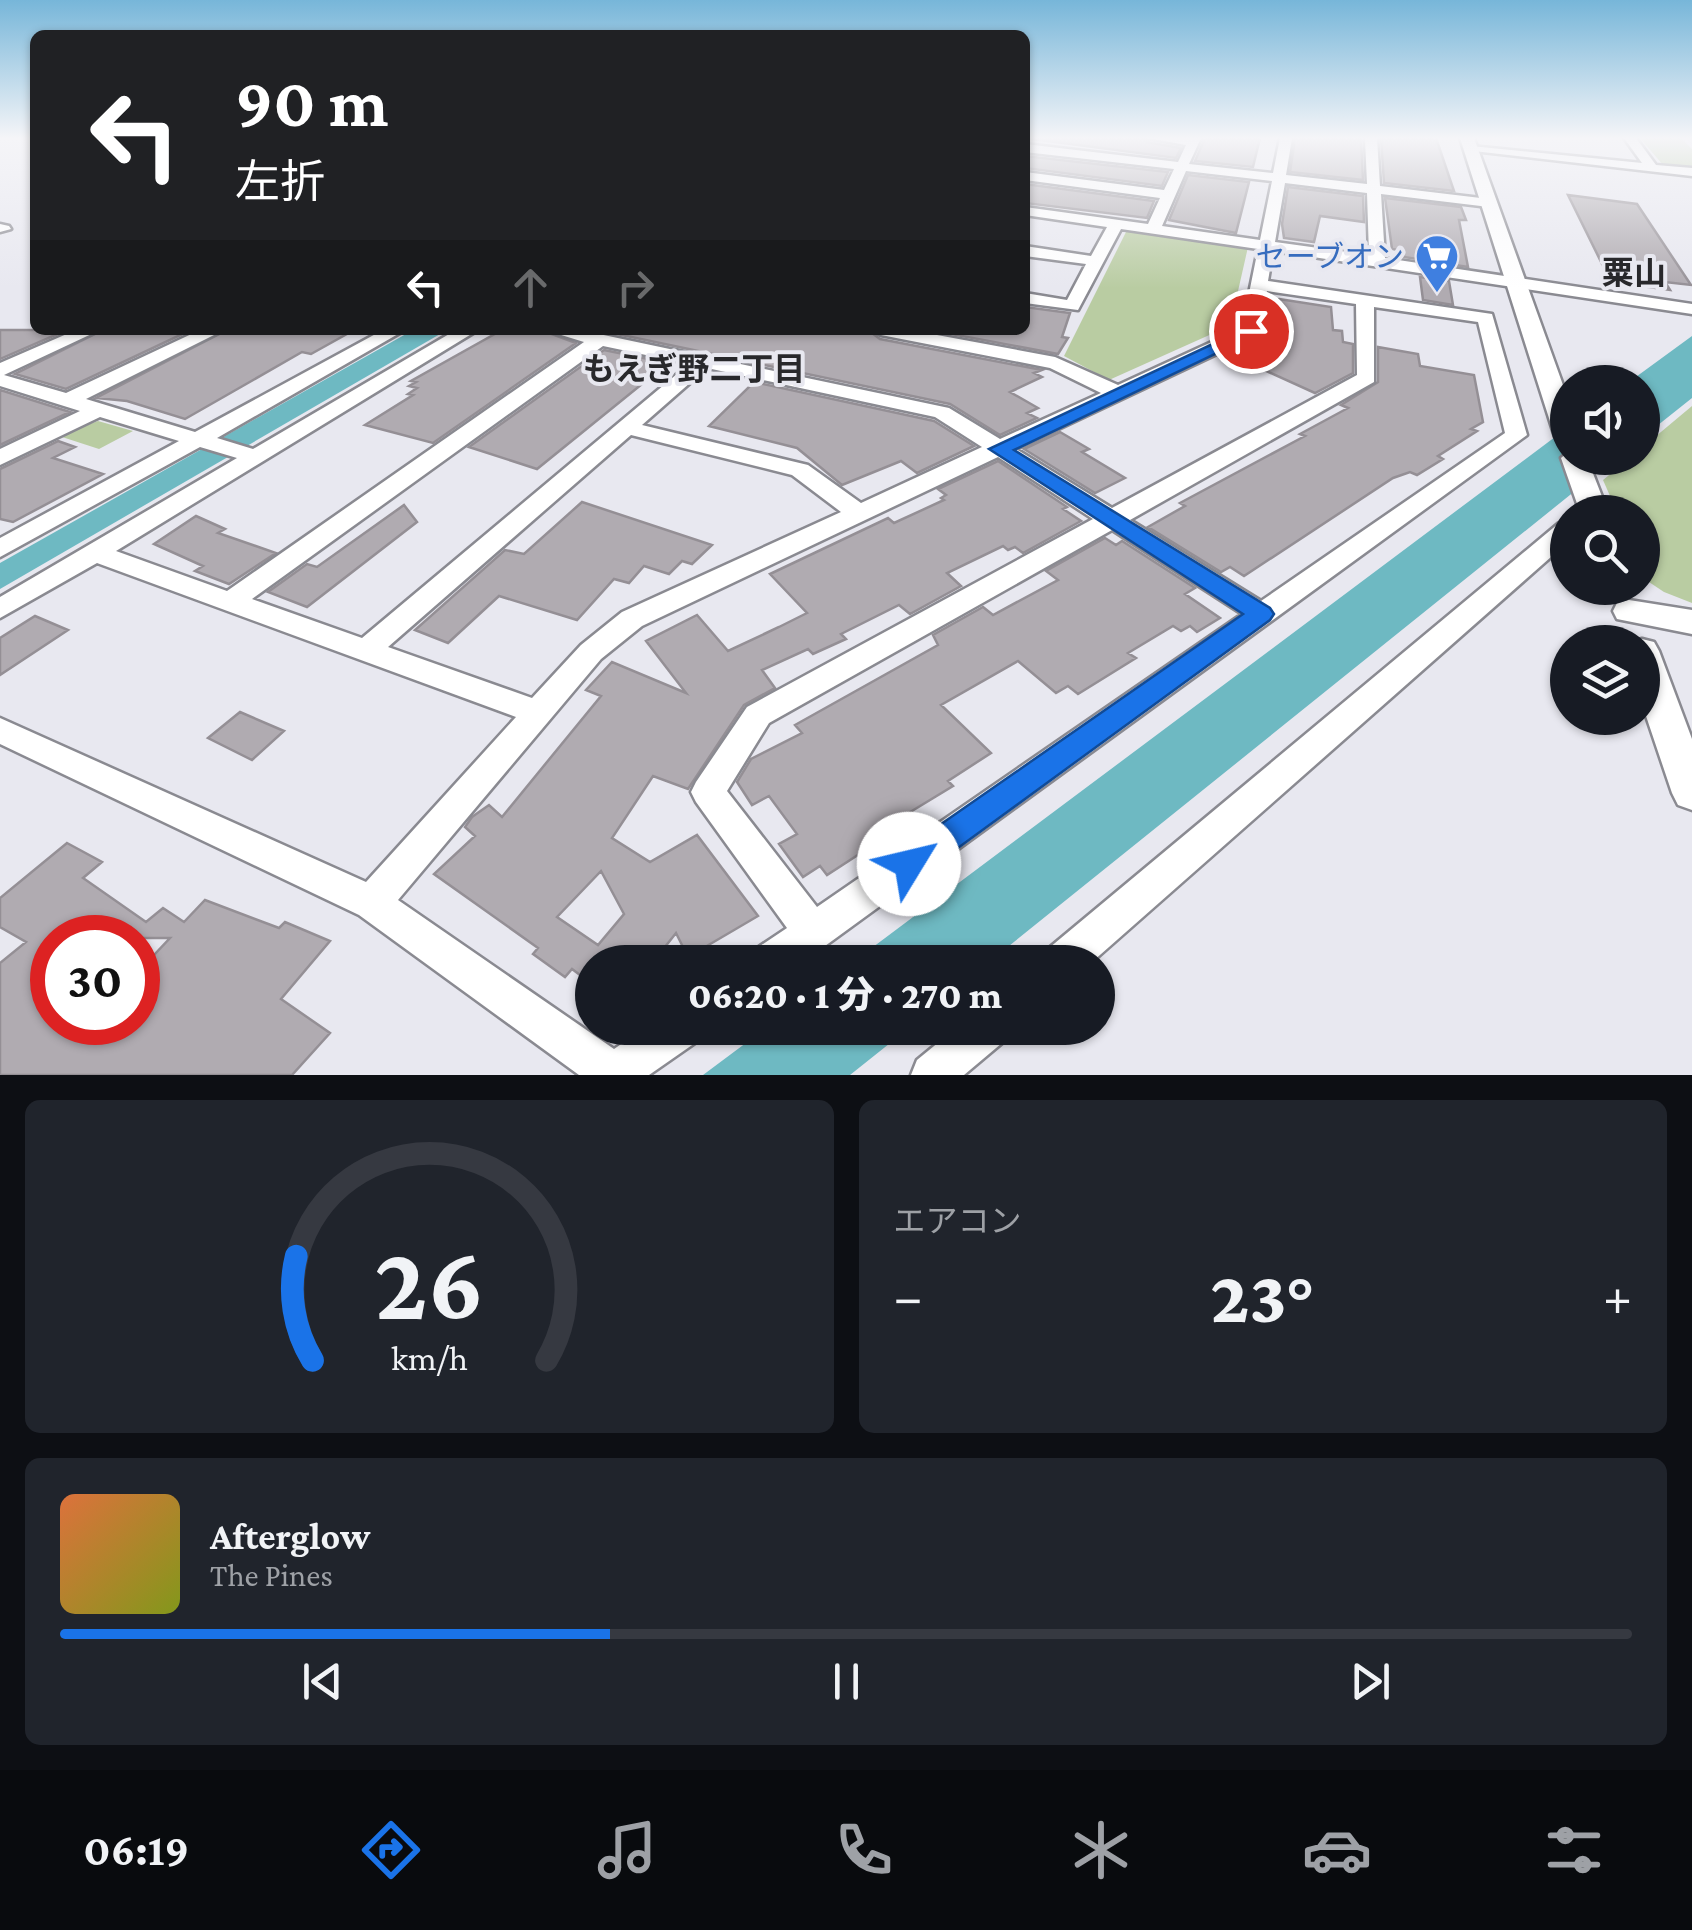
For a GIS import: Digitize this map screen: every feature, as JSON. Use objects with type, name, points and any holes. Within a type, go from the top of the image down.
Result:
[{"type":"street","points":[[1123,188],[1170,194]]},
{"type":"street","points":[[1152,229],[1173,188]]},
{"type":"street","points":[[372,903],[591,652],[632,619],[1251,331],[1277,188]]},
{"type":"street","points":[[1359,188],[1489,203]]},
{"type":"street","points":[[1484,188],[1550,384]]},
{"type":"street","points":[[1374,190],[1377,260]]},
{"type":"street","points":[[1030,212],[1692,309]]},
{"type":"street","points":[[1030,299],[1072,306],[1116,224]]},
{"type":"street","points":[[1030,251],[1096,262]]},
{"type":"street","points":[[796,945],[1516,435],[1486,318],[1261,285]]},
{"type":"street","points":[[813,933],[708,792],[758,715],[1366,378],[1366,302]]},
{"type":"street","points":[[2,380],[82,335]]},
{"type":"street","points":[[69,400],[205,335]]},
{"type":"street","points":[[0,549],[204,442],[387,335]]},
{"type":"street","points":[[0,610],[248,455],[460,335]]},
{"type":"street","points":[[576,335],[942,412],[1262,614]]},
{"type":"street","points":[[909,335],[1055,362],[1120,394]]},
{"type":"street","points":[[230,602],[599,340]]},
{"type":"street","points":[[366,650],[703,362]]},
{"type":"street","points":[[2,380],[248,455]]},
{"type":"street","points":[[0,458],[98,410]]},
{"type":"street","points":[[626,428],[800,470],[860,514]]},
{"type":"street","points":[[1083,945],[1550,543]]},
{"type":"street","points":[[96,553],[538,714]]},
{"type":"street","points":[[1630,614],[1692,622]]},
{"type":"street","points":[[1660,702],[1692,793]]},
{"type":"street","points":[[0,730],[372,903],[614,1075],[656,1045]]},
{"type":"street","points":[[932,1075],[967,1045]]},
{"type":"green space","points":[[1127,230],[1248,247],[1231,322],[1225,328],[1109,380],[1064,356]]},
{"type":"green space","points":[[1692,406],[1692,603],[1660,589],[1660,495],[1610,495],[1603,480],[1609,475],[1660,475],[1660,433]]},
{"type":"green space","points":[[98,421],[133,431],[99,449],[59,436]]},
{"type":"water","points":[[404,335],[438,335],[0,589],[0,563]]},
{"type":"water","points":[[1692,336],[1692,398],[1660,423],[1660,365],[1652,365]]},
{"type":"water","points":[[1550,441],[1550,475],[1595,475],[1570,495],[1550,495],[1550,511],[1010,945],[876,945]]},
{"type":"water","points":[[743,1045],[888,1045],[850,1075],[703,1075]]},
{"type":"building","points":[[1030,188],[1154,201],[1147,218],[1030,204]]},
{"type":"building","points":[[1182,188],[1247,188],[1236,233],[1169,220]]},
{"type":"building","points":[[1288,188],[1363,196],[1364,222],[1320,216],[1314,242],[1284,238],[1282,224]]},
{"type":"building","points":[[1568,195],[1637,204],[1691,285],[1665,282],[1670,290],[1634,285],[1629,277],[1607,274]]},
{"type":"building","points":[[1385,198],[1461,207],[1466,220],[1459,220],[1468,267],[1404,257],[1404,251],[1392,249]]},
{"type":"building","name":"セーブオン","points":[[1420,277],[1449,281],[1453,305],[1423,300]]},
{"type":"building","points":[[1279,299],[1331,307],[1333,330],[1342,331],[1343,342],[1353,344],[1353,373],[1315,393],[1242,360],[1267,348],[1267,315],[1274,316]]},
{"type":"building","points":[[1030,308],[1070,313],[1062,337],[1068,338],[1058,354],[957,335],[1030,335]]},
{"type":"building","points":[[0,330],[55,335],[0,359]]},
{"type":"building","points":[[93,335],[180,335],[66,389],[15,374]]},
{"type":"building","points":[[217,335],[345,335],[311,354],[302,352],[185,419],[127,401],[96,398]]},
{"type":"building","points":[[493,335],[554,335],[576,343],[433,443],[365,425],[413,395],[408,394],[417,388],[409,386],[416,382],[411,381]]},
{"type":"building","points":[[622,335],[875,335],[1042,370],[1034,373],[1042,377],[1010,392],[1038,408],[1027,413],[1037,418],[1000,435],[950,404]]},
{"type":"building","points":[[1378,347],[1418,354],[1420,366],[1474,375],[1483,422],[1471,429],[1477,431],[1438,456],[1443,459],[1417,475],[1410,472],[1393,478],[1244,576],[1230,567],[1221,572],[1148,527],[1185,506],[1180,503],[1305,436],[1300,434],[1348,408],[1341,405],[1378,382]]},
{"type":"building","points":[[604,350],[668,363],[537,469],[469,447]]},
{"type":"building","points":[[754,382],[934,421],[974,446],[917,473],[901,461],[842,485],[797,448],[709,426]]},
{"type":"building","points":[[0,390],[70,412],[0,445]]},
{"type":"building","points":[[1060,432],[1089,449],[1082,452],[1125,478],[1095,493],[1024,449]]},
{"type":"building","points":[[58,441],[75,447],[53,458],[103,474],[13,522],[0,519],[0,469]]},
{"type":"building","points":[[998,461],[1067,507],[1063,509],[1081,521],[1023,553],[1015,547],[1008,550],[1003,546],[947,573],[961,586],[910,614],[899,605],[841,634],[846,639],[813,654],[808,649],[762,670],[775,688],[744,705],[688,789],[653,776],[612,838],[650,862],[697,835],[758,916],[708,945],[682,945],[676,933],[666,945],[598,945],[575,945],[575,971],[572,969],[565,977],[533,954],[538,948],[434,874],[475,836],[465,827],[472,817],[489,805],[502,817],[601,696],[586,690],[612,662],[686,693],[646,641],[697,615],[728,651],[807,613],[770,574],[888,518],[894,523],[944,500],[941,498],[946,495],[938,489]],"holes":[[[601,871],[624,914],[598,945],[557,917]]]},
{"type":"building","points":[[582,502],[712,545],[692,564],[682,561],[669,574],[644,566],[629,583],[614,579],[577,620],[499,596],[448,643],[415,630],[505,550],[524,554]]},
{"type":"building","points":[[404,505],[417,522],[307,607],[268,592],[307,564],[317,567]]},
{"type":"building","points":[[196,516],[225,529],[218,533],[276,553],[229,584],[195,571],[203,566],[154,544]]},
{"type":"building","points":[[1105,538],[1116,545],[1122,541],[1195,588],[1185,594],[1220,618],[1197,632],[1190,626],[1181,631],[1173,626],[1128,653],[1136,658],[1078,694],[1068,686],[1056,693],[1018,661],[941,705],[991,753],[948,781],[953,786],[902,817],[907,823],[827,875],[820,866],[803,877],[779,844],[797,834],[769,796],[752,805],[737,782],[751,759],[802,733],[795,725],[938,645],[933,635],[983,607],[993,615],[1058,580],[1046,571]]},
{"type":"building","points":[[35,616],[68,630],[0,675],[0,638]]},
{"type":"building","points":[[240,712],[284,731],[252,760],[208,738]]},
{"type":"building","points":[[67,843],[102,862],[83,878],[136,915],[30,915],[30,1045],[160,1045],[160,949],[170,938],[160,938],[160,915],[154,915],[163,908],[184,922],[205,900],[279,928],[285,922],[330,941],[281,999],[330,1033],[292,1075],[0,1075],[0,963],[26,942],[0,927],[0,898]]},
{"type":"place","name":"セーブオン","points":[[1437,294]]},
{"type":"district","name":"粟山","points":[[1634,273]]},
{"type":"district","name":"もえぎ野二丁目","points":[[694,369]]},
{"type":"route","points":[[909,864],[1262,614],[999,449],[1251,331]]}]
